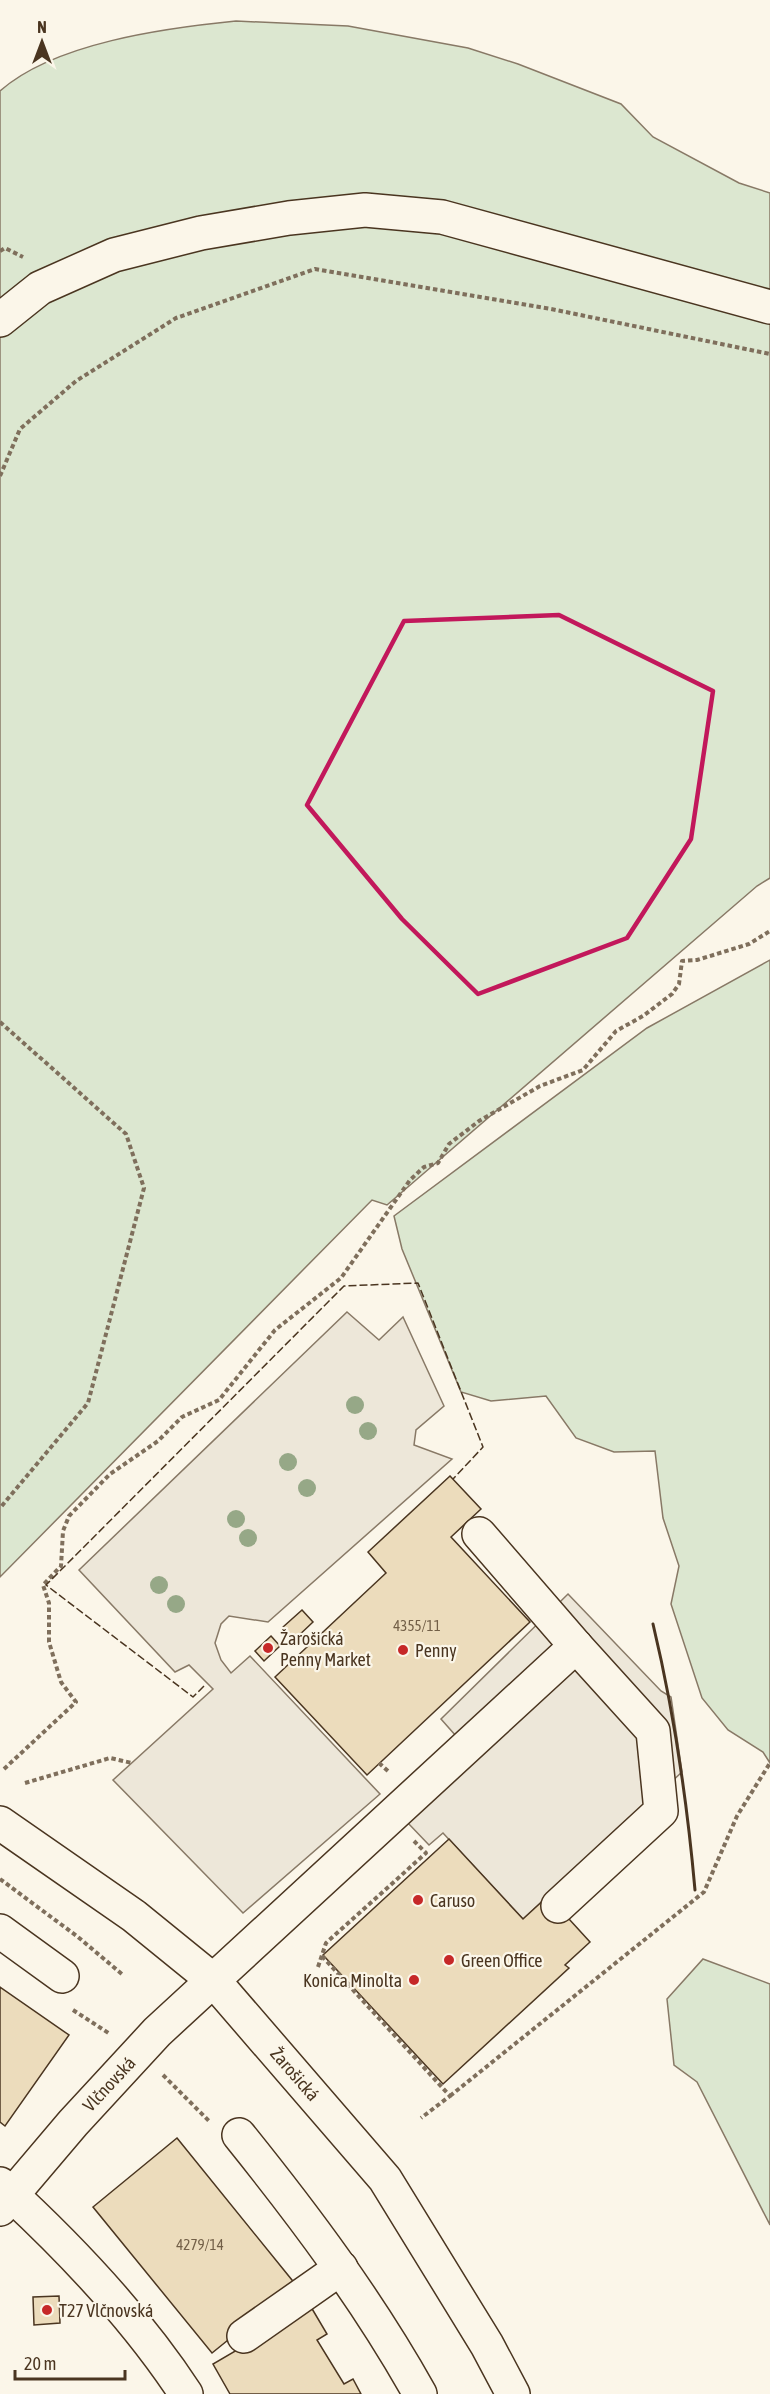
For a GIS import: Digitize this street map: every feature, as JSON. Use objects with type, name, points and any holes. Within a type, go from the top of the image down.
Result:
[{"type":"main road","points":[[0,320],[40,288],[114,255],[201,233],[289,218],[364,210],[442,217],[770,307]]},
{"type":"main road","points":[[479,1534],[653,1731],[661,1811],[558,1906]]},
{"type":"main road","name":"Vlčnovská","points":[[186,2394],[137,2326],[46,2225],[4,2196],[157,2032],[576,1646]]},
{"type":"main road","name":"Žarošická","points":[[0,1823],[134,1916],[214,1981],[385,2179],[487,2345],[513,2394]]},
{"type":"main road","points":[[0,1931],[62,1976]]},
{"type":"main road","points":[[239,2135],[306,2217],[397,2353],[420,2394]]},
{"type":"main road","points":[[244,2336],[341,2268]]},
{"type":"path","points":[[0,476],[20,429],[76,381],[176,318],[315,269],[551,309],[770,354]]},
{"type":"path","points":[[4,1769],[76,1702],[61,1682],[49,1642],[49,1603],[43,1585],[61,1566],[63,1531],[69,1516],[110,1474],[158,1441],[182,1417],[219,1400],[275,1330],[341,1278],[410,1180],[424,1167],[438,1163],[449,1144],[479,1121],[509,1103],[540,1086],[583,1070],[616,1031],[643,1016],[672,994],[679,984],[682,961],[697,960],[749,944],[770,931]]},
{"type":"path","points":[[0,1022],[126,1134],[144,1188],[88,1403],[0,1508]]},
{"type":"path","points":[[25,1783],[110,1758],[132,1763]]},
{"type":"path","points":[[421,2118],[704,1892],[737,1816],[770,1763]]},
{"type":"path","points":[[0,1880],[78,1937],[123,1975]]},
{"type":"path","points":[[321,1955],[450,2096]]},
{"type":"path","points":[[62,1976],[63,2003],[119,2040]]},
{"type":"path","points":[[158,2071],[231,2143],[239,2135]]},
{"type":"highlighted area","points":[[559,615],[713,691],[691,839],[627,938],[478,994],[402,919],[307,805],[404,621]]},
{"type":"green space","points":[[236,21],[348,26],[468,48],[518,64],[621,104],[653,137],[739,183],[770,193],[770,878],[757,886],[387,1205],[372,1200],[0,1577],[0,91],[23,74],[80,50],[144,34]]},
{"type":"green space","points":[[770,960],[770,1763],[763,1752],[728,1730],[702,1698],[671,1604],[679,1566],[663,1518],[655,1451],[614,1452],[576,1438],[546,1396],[491,1401],[461,1392],[402,1249],[394,1216],[647,1028]]},
{"type":"green space","points":[[703,1959],[770,1984],[770,2225],[697,2082],[674,2065],[667,1999]]},
{"type":"shaded area","points":[[347,1312],[379,1340],[403,1317],[444,1406],[416,1430],[414,1445],[452,1459],[268,1622],[229,1616],[221,1624],[215,1643],[221,1660],[231,1673],[250,1656],[380,1794],[243,1913],[113,1780],[213,1689],[189,1665],[175,1672],[79,1570]]},
{"type":"shaded area","points":[[568,1594],[661,1691],[671,1697],[682,1772],[523,1919],[443,1833],[429,1845],[386,1800],[456,1736],[441,1719]]},
{"type":"building","name":"Penny","points":[[450,1476],[481,1509],[451,1537],[530,1622],[367,1775],[275,1677],[386,1573],[368,1552]]},
{"type":"building","points":[[302,1610],[313,1622],[294,1640],[283,1627]]},
{"type":"building","name":"Žarošická Penny Market","points":[[271,1636],[280,1646],[264,1661],[255,1651]]},
{"type":"building","name":"Green Office","points":[[449,1839],[523,1919],[548,1896],[590,1942],[565,1965],[569,1968],[443,2084],[323,1955]]},
{"type":"building","points":[[0,1987],[69,2035],[5,2126],[0,2122]]},
{"type":"building","points":[[177,2138],[296,2285],[212,2353],[93,2207]]},
{"type":"building","name":"T27 Vlčnovská","points":[[59,2296],[60,2323],[34,2325],[33,2297]]},
{"type":"building","points":[[311,2307],[327,2334],[317,2340],[344,2384],[353,2379],[361,2394],[230,2394],[213,2364]]},
{"type":"fence","points":[[204,1686],[193,1697],[46,1585],[344,1286],[418,1283],[483,1447],[453,1479]]},
{"type":"wall","points":[[653,1624],[679,1756],[695,1890]]},
{"type":"place","name":"Žarošická Penny Market","points":[[268,1648]]},
{"type":"place","name":"Penny","points":[[403,1650]]},
{"type":"place","name":"Caruso","points":[[418,1900]]},
{"type":"place","name":"Green Office","points":[[449,1960]]},
{"type":"place","name":"Konica Minolta","points":[[414,1980]]},
{"type":"place","name":"T27 Vlčnovská","points":[[47,2310]]}]
